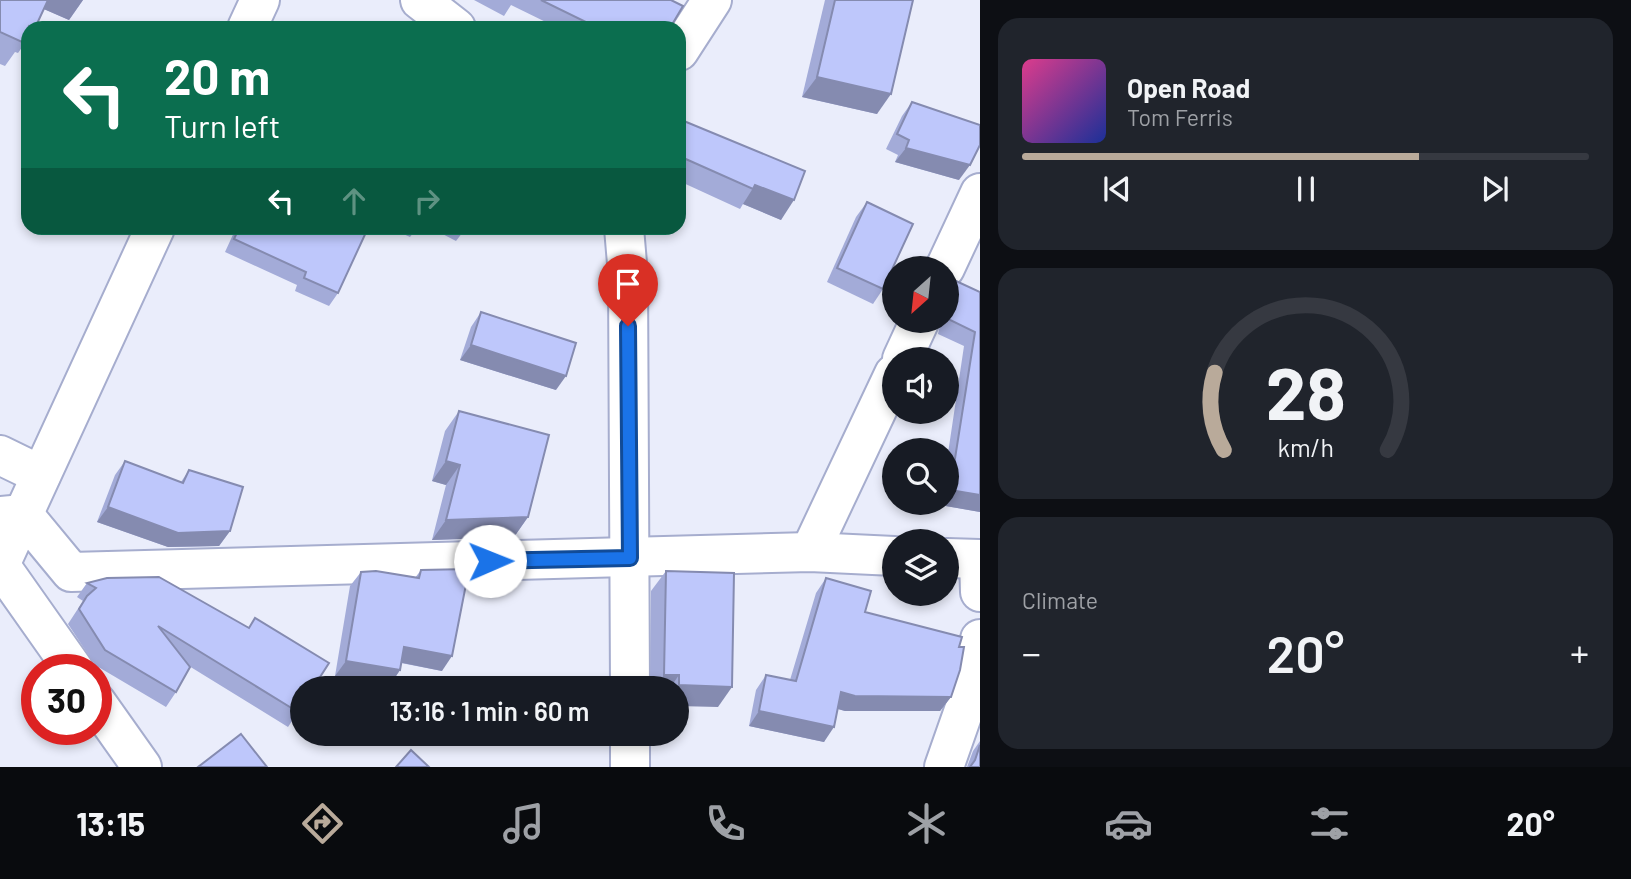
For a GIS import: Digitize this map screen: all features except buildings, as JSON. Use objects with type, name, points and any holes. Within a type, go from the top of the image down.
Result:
[{"type":"street","points":[[250,21],[260,0]]},
{"type":"street","points":[[420,0],[447,21]]},
{"type":"street","points":[[686,40],[712,0]]},
{"type":"street","points":[[951,256],[980,193]]},
{"type":"street","points":[[63,654],[0,565],[11,515],[41,475],[152,235]]},
{"type":"street","points":[[625,235],[628,275],[630,676]]},
{"type":"street","points":[[810,552],[882,399]]},
{"type":"street","points":[[0,455],[41,475]]},
{"type":"street","points":[[11,515],[71,572],[810,552],[882,555]]},
{"type":"street","points":[[959,558],[980,559],[980,592]]},
{"type":"street","points":[[944,767],[971,691],[980,639]]},
{"type":"street","points":[[112,725],[142,767]]},
{"type":"street","points":[[630,746],[630,767]]},
{"type":"route","points":[[490,561],[630,558],[628,326]]}]
